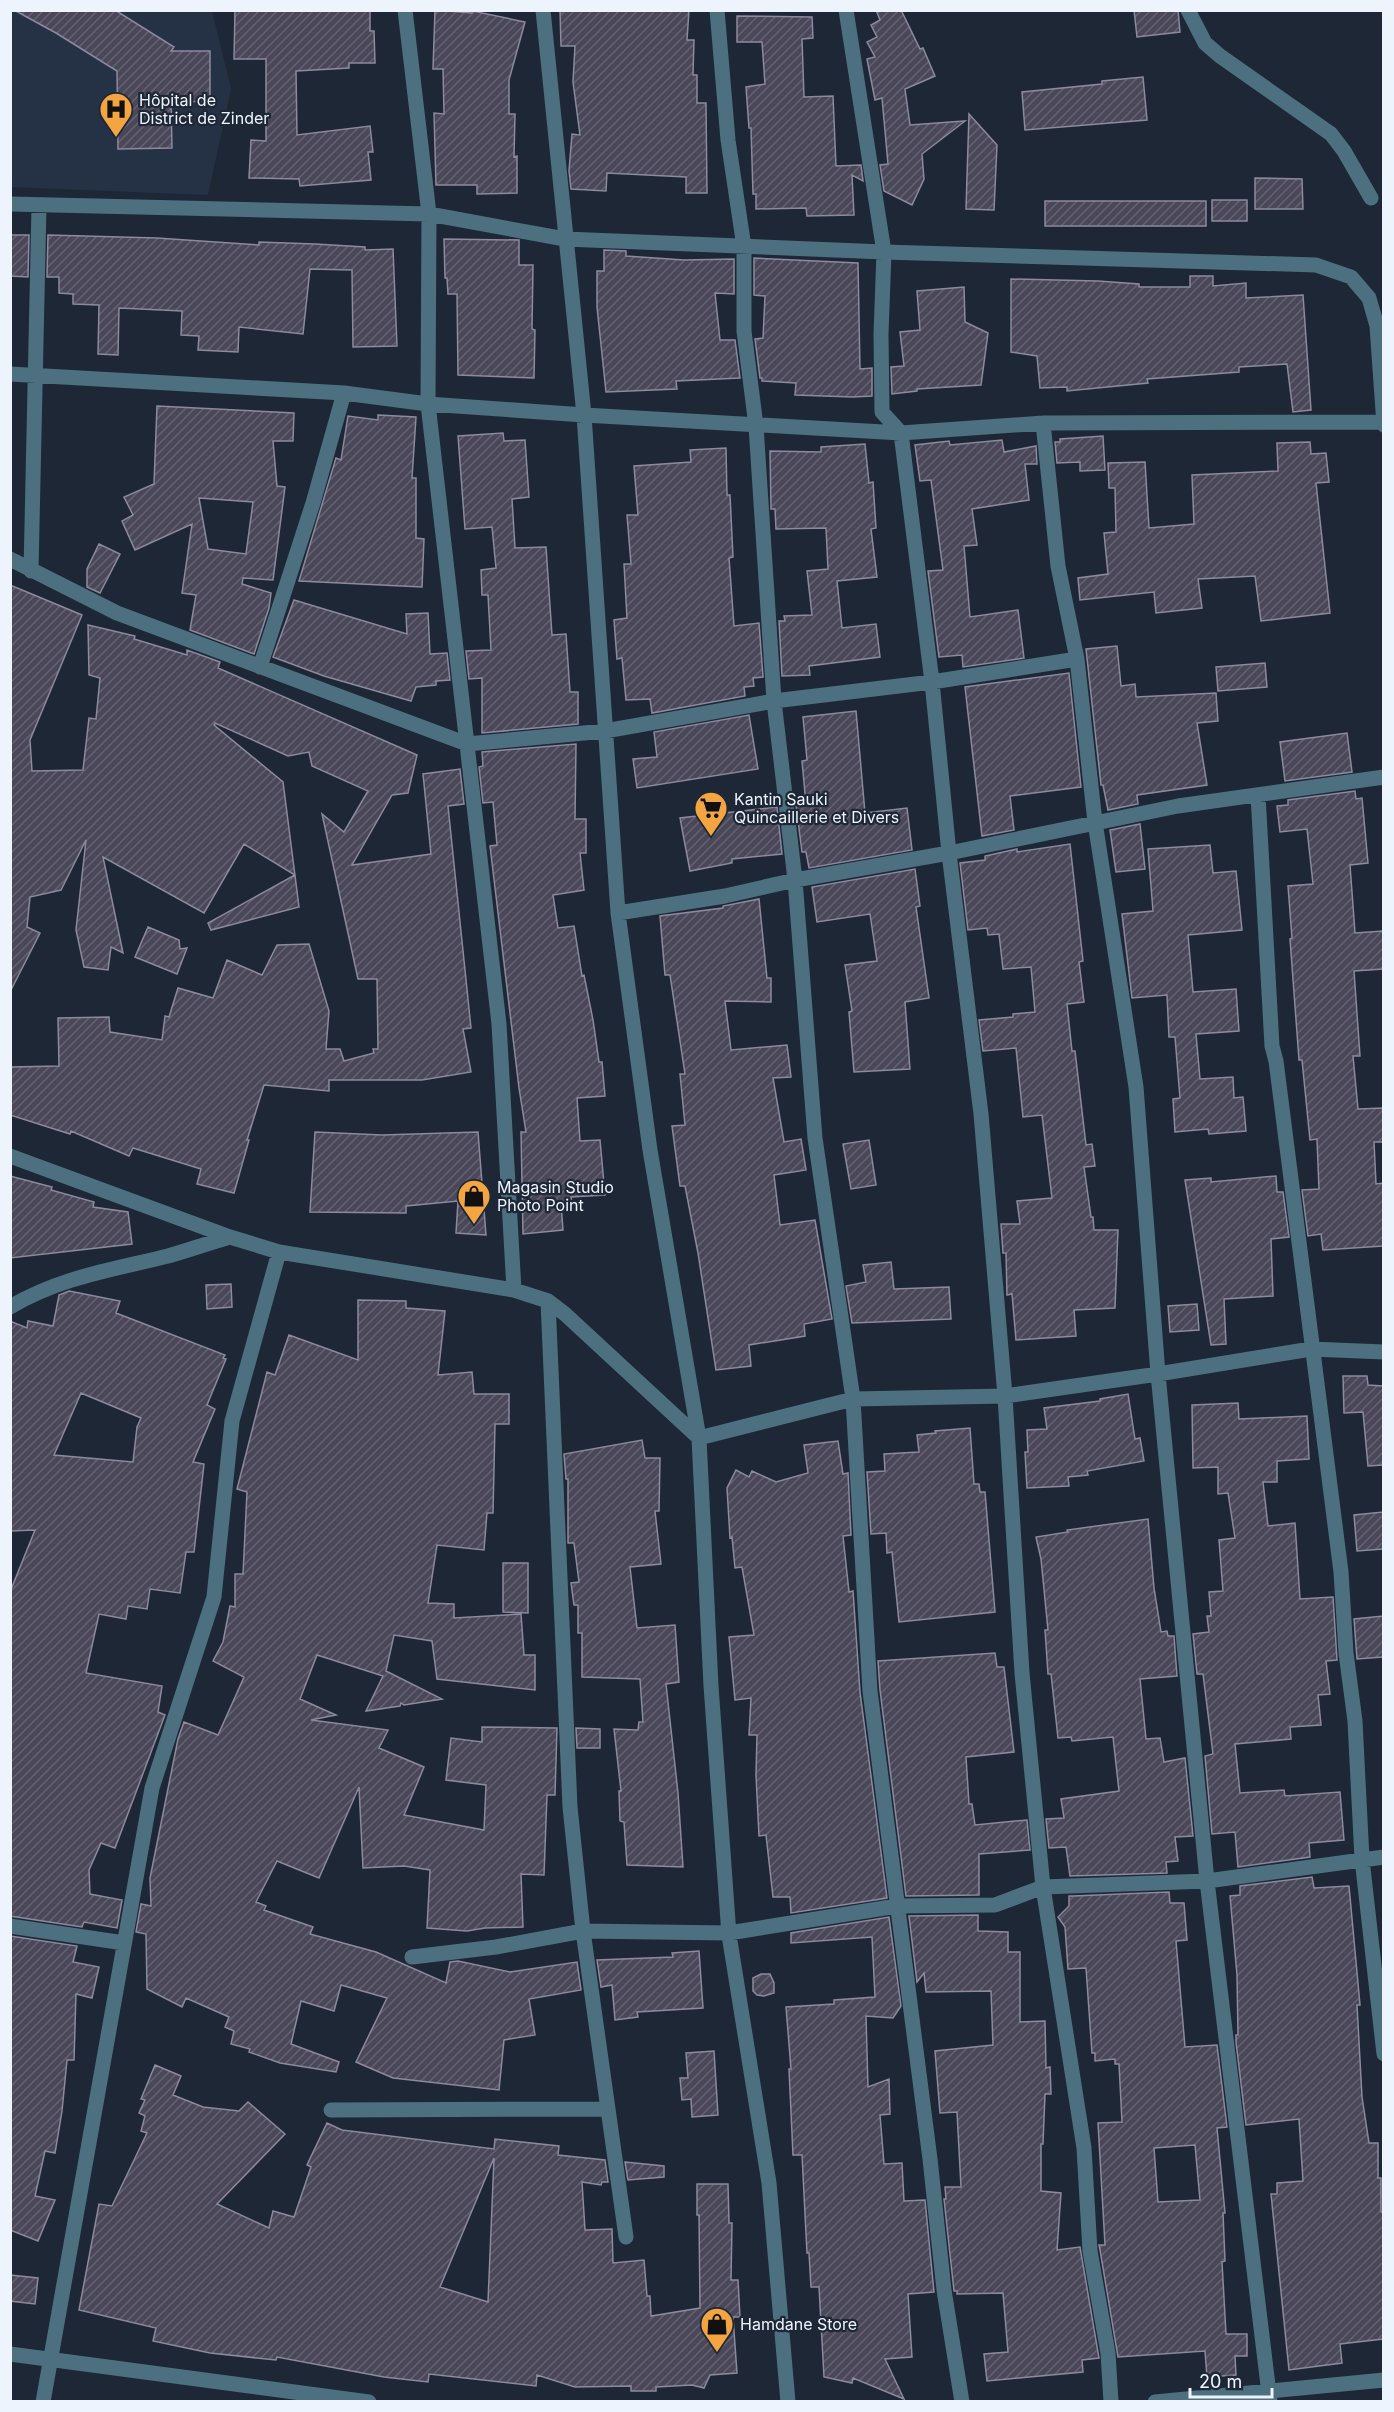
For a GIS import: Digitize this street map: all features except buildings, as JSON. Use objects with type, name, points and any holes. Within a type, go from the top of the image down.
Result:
[{"type":"street","points":[[405,10],[429,214],[429,404],[499,1024],[514,1290]]},
{"type":"street","points":[[543,10],[584,415],[618,913],[650,1150],[699,1438],[711,1686],[729,1933],[769,2183],[788,2402]]},
{"type":"street","points":[[717,10],[728,140],[744,247],[744,331],[756,426],[774,701],[795,880],[815,1138],[853,1399],[870,1691],[930,2159],[944,2290],[962,2402]]},
{"type":"street","points":[[846,10],[884,252],[881,334],[882,412],[901,433],[981,1114],[1005,1396],[1022,1673],[1043,1887],[1083,2148],[1090,2251],[1108,2353],[1111,2402]]},
{"type":"street","points":[[1188,10],[1205,43],[1331,134],[1344,151],[1371,198]]},
{"type":"street","points":[[10,204],[429,214],[565,239],[884,252],[1316,265],[1351,277],[1370,298],[1377,326],[1383,424],[1043,423],[901,433],[756,426],[429,404],[344,393],[10,374]]},
{"type":"street","points":[[31,571],[39,206]]},
{"type":"street","points":[[1370,298],[1383,290]]},
{"type":"street","points":[[261,667],[344,393]]},
{"type":"street","points":[[1043,423],[1058,566],[1077,659],[1095,822],[1136,1087],[1158,1374],[1207,1881],[1270,2397]]},
{"type":"street","points":[[10,559],[117,613],[467,744],[605,731],[774,701],[932,682],[1077,659]]},
{"type":"street","points":[[618,913],[725,896],[795,880],[949,853],[1095,822],[1383,777]]},
{"type":"street","points":[[1258,795],[1272,1046],[1276,1061],[1341,1572],[1346,1653],[1354,1721],[1362,1859],[1383,2054]]},
{"type":"street","points":[[10,1155],[230,1237],[279,1252],[514,1290],[548,1301],[699,1438]]},
{"type":"street","points":[[10,1307],[32,1294],[80,1276],[168,1256],[230,1237]]},
{"type":"street","points":[[43,2402],[152,1788],[214,1597],[232,1421],[279,1252]]},
{"type":"street","points":[[548,1301],[570,1807],[583,1932],[606,2109],[626,2237]]},
{"type":"street","points":[[699,1438],[853,1399],[1005,1396],[1311,1349],[1383,1352]]},
{"type":"street","points":[[412,1957],[496,1947],[583,1932],[729,1933],[897,1906],[995,1905],[1043,1887],[1207,1881],[1383,1857]]},
{"type":"street","points":[[10,1926],[124,1943]]},
{"type":"street","points":[[331,2110],[606,2109]]},
{"type":"street","points":[[10,2354],[369,2402]]},
{"type":"street","points":[[1155,2402],[1270,2397],[1383,2380]]},
{"type":"shaded area","name":"Hôpital de District de Zinder","points":[[11,11],[212,11],[231,89],[208,195],[11,187]]},
{"type":"place","name":"Hôpital de District de Zinder","points":[[116,138]]},
{"type":"place","name":"Kantin Sauki Quincaillerie et Divers","points":[[711,837]]},
{"type":"place","name":"Magasin Studio Photo Point","points":[[474,1225]]},
{"type":"place","name":"Hamdane Store","points":[[717,2353]]}]
